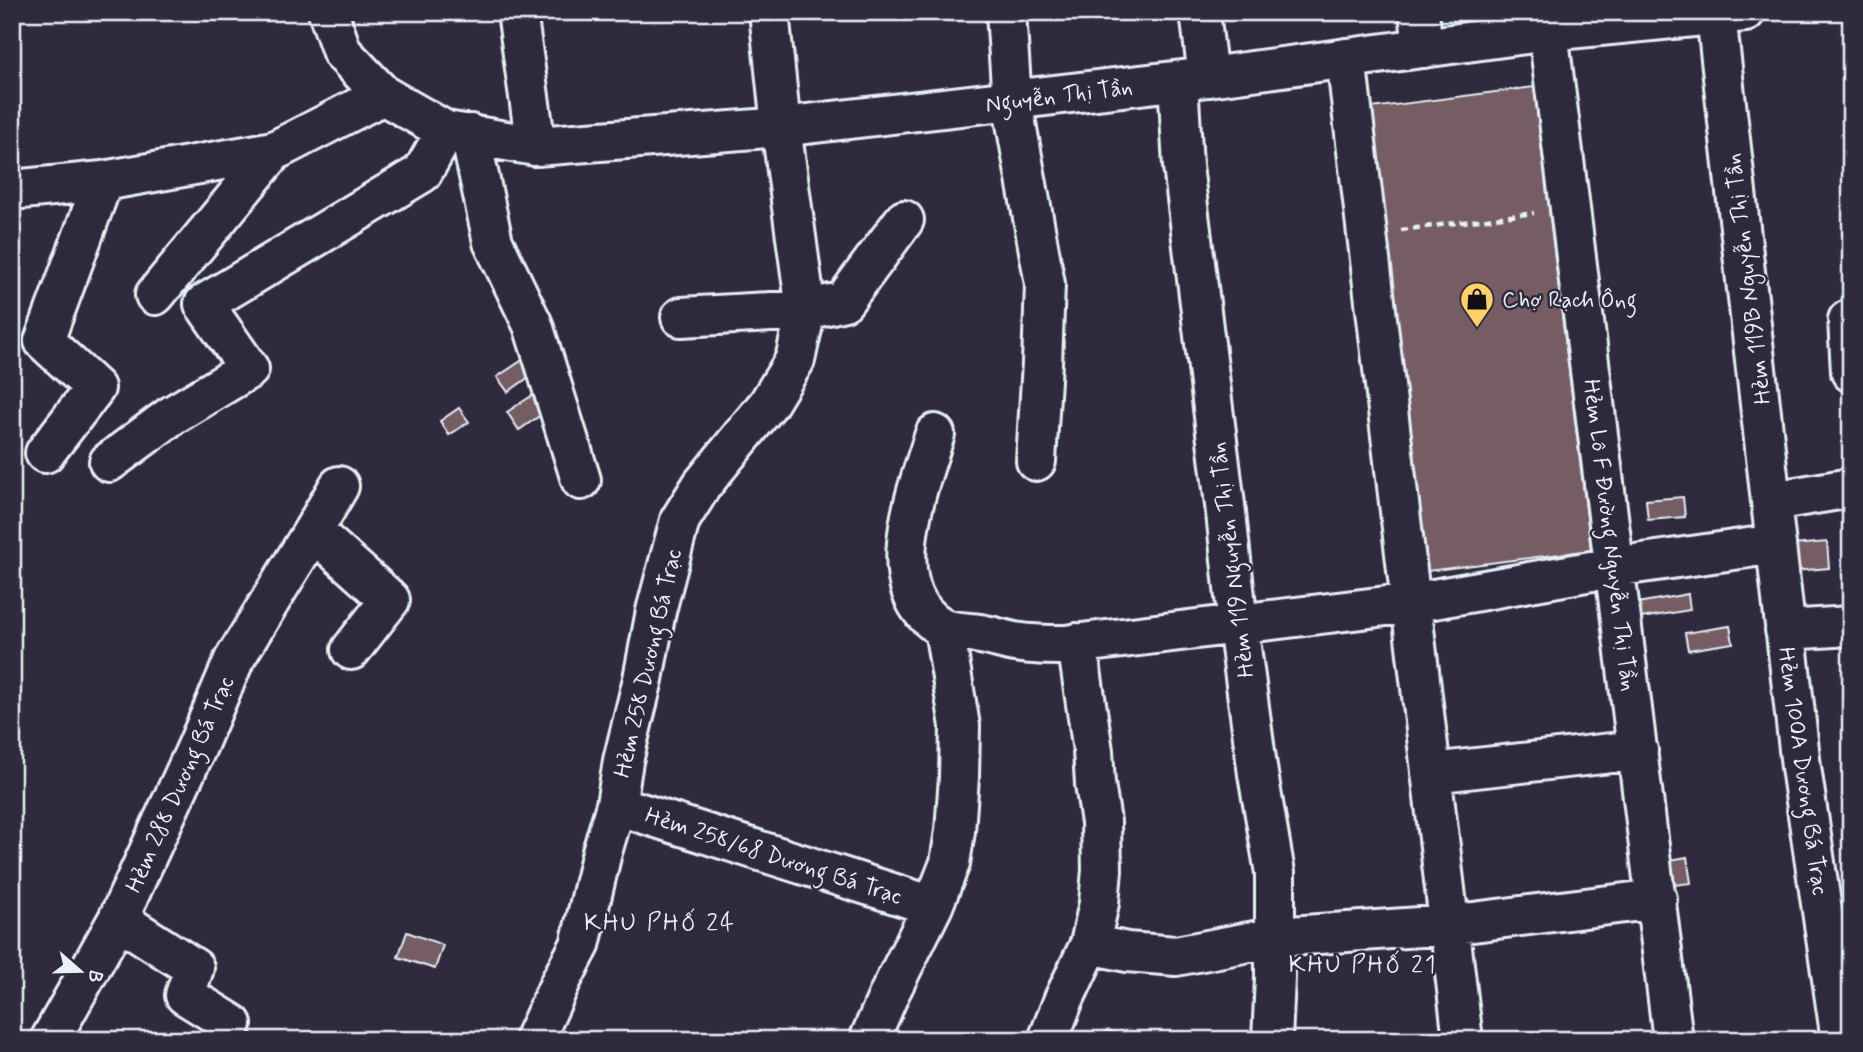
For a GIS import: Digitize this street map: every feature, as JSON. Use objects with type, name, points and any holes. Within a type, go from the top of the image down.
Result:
[{"type":"main road","name":"Nguyễn Thị Tần","points":[[328,12],[341,52],[383,95],[458,132],[536,146],[780,127],[1193,79],[1346,58],[1421,30],[1548,31],[1730,14]]},
{"type":"main road","points":[[517,12],[536,146]]},
{"type":"main road","points":[[769,12],[780,127],[806,310]]},
{"type":"main road","points":[[1006,12],[1012,101],[1045,284],[1036,461]]},
{"type":"main road","name":"Hẻm 119 Nguyễn Thị Tần","points":[[1200,12],[1183,166],[1238,625],[1258,774],[1275,873],[1272,1040]]},
{"type":"main road","name":"Hẻm 119B Nguyễn Thị Tần","points":[[1730,14],[1776,544]]},
{"type":"main road","name":"Hẻm Lô F Đường Nguyễn Thị Tần","points":[[1548,31],[1673,1040]]},
{"type":"main road","points":[[1346,58],[1463,1040]]},
{"type":"main road","points":[[12,190],[103,180],[274,151],[383,95]]},
{"type":"main road","points":[[109,462],[171,416],[249,369],[204,304],[422,173],[458,132]]},
{"type":"main road","points":[[458,132],[493,242],[533,325],[581,480]]},
{"type":"main road","points":[[155,295],[274,151]]},
{"type":"main road","points":[[45,453],[95,387],[44,341],[103,180]]},
{"type":"main road","points":[[681,317],[806,310],[844,301],[904,220]]},
{"type":"main road","name":"Hẻm 258 Dương Bá Trạc","points":[[534,1040],[580,945],[616,805],[656,611],[680,520],[702,485],[768,404],[794,360],[806,310]]},
{"type":"main road","points":[[1848,320],[1851,372]]},
{"type":"main road","points":[[935,434],[911,511],[905,558],[910,590],[922,612],[944,629],[1022,643],[1065,645],[1411,603],[1615,567],[1776,544]]},
{"type":"main road","name":"Hẻm 288 Dương Bá Trạc","points":[[51,1040],[118,919],[234,660],[339,486]]},
{"type":"main road","points":[[1772,501],[1851,488]]},
{"type":"main road","points":[[313,531],[390,600],[351,650]]},
{"type":"main road","name":"Hẻm 100A Dương Bá Trạc","points":[[1776,544],[1801,767],[1841,1040]]},
{"type":"main road","points":[[1785,630],[1851,626]]},
{"type":"main road","points":[[869,1040],[933,906],[950,863],[959,777],[960,726],[944,629]]},
{"type":"main road","points":[[1048,1040],[1090,944],[1099,903],[1102,870],[1101,822],[1077,643]]},
{"type":"main road","points":[[1431,773],[1638,750]]},
{"type":"main road","name":"Hẻm 258/68 Dương Bá Trạc","points":[[616,805],[933,906]]},
{"type":"main road","points":[[1090,944],[1176,956],[1275,937],[1449,925],[1657,899]]},
{"type":"main road","points":[[118,919],[194,968],[186,995],[233,1021]]},
{"type":"path","points":[[1367,234],[1570,209]]},
{"type":"building","name":"Chợ Rạch Ông","points":[[1534,87],[1591,550],[1420,572],[1363,109]]},
{"type":"building","points":[[524,359],[533,374],[508,392],[497,377]]},
{"type":"building","points":[[539,391],[551,408],[519,430],[507,412]]},
{"type":"building","points":[[459,408],[469,422],[449,435],[440,421]]},
{"type":"building","points":[[1683,497],[1685,517],[1648,520],[1646,500]]},
{"type":"building","points":[[1827,542],[1829,568],[1783,572],[1781,546]]},
{"type":"building","points":[[1688,594],[1690,610],[1629,620],[1626,605]]},
{"type":"building","points":[[1730,626],[1733,643],[1688,650],[1685,633]]},
{"type":"building","points":[[1687,857],[1691,883],[1674,885],[1670,860]]},
{"type":"building","points":[[407,932],[443,945],[435,969],[398,957]]},
{"type":"building","points":[[1107,1030],[1139,1040],[1104,1040]]},
{"type":"place","name":"Chợ Rạch Ông","points":[[1477,329]]},
{"type":"district","name":"KHU PHỐ 24","points":[[660,922]]},
{"type":"district","name":"KHU PHỐ 21","points":[[1363,964]]}]
